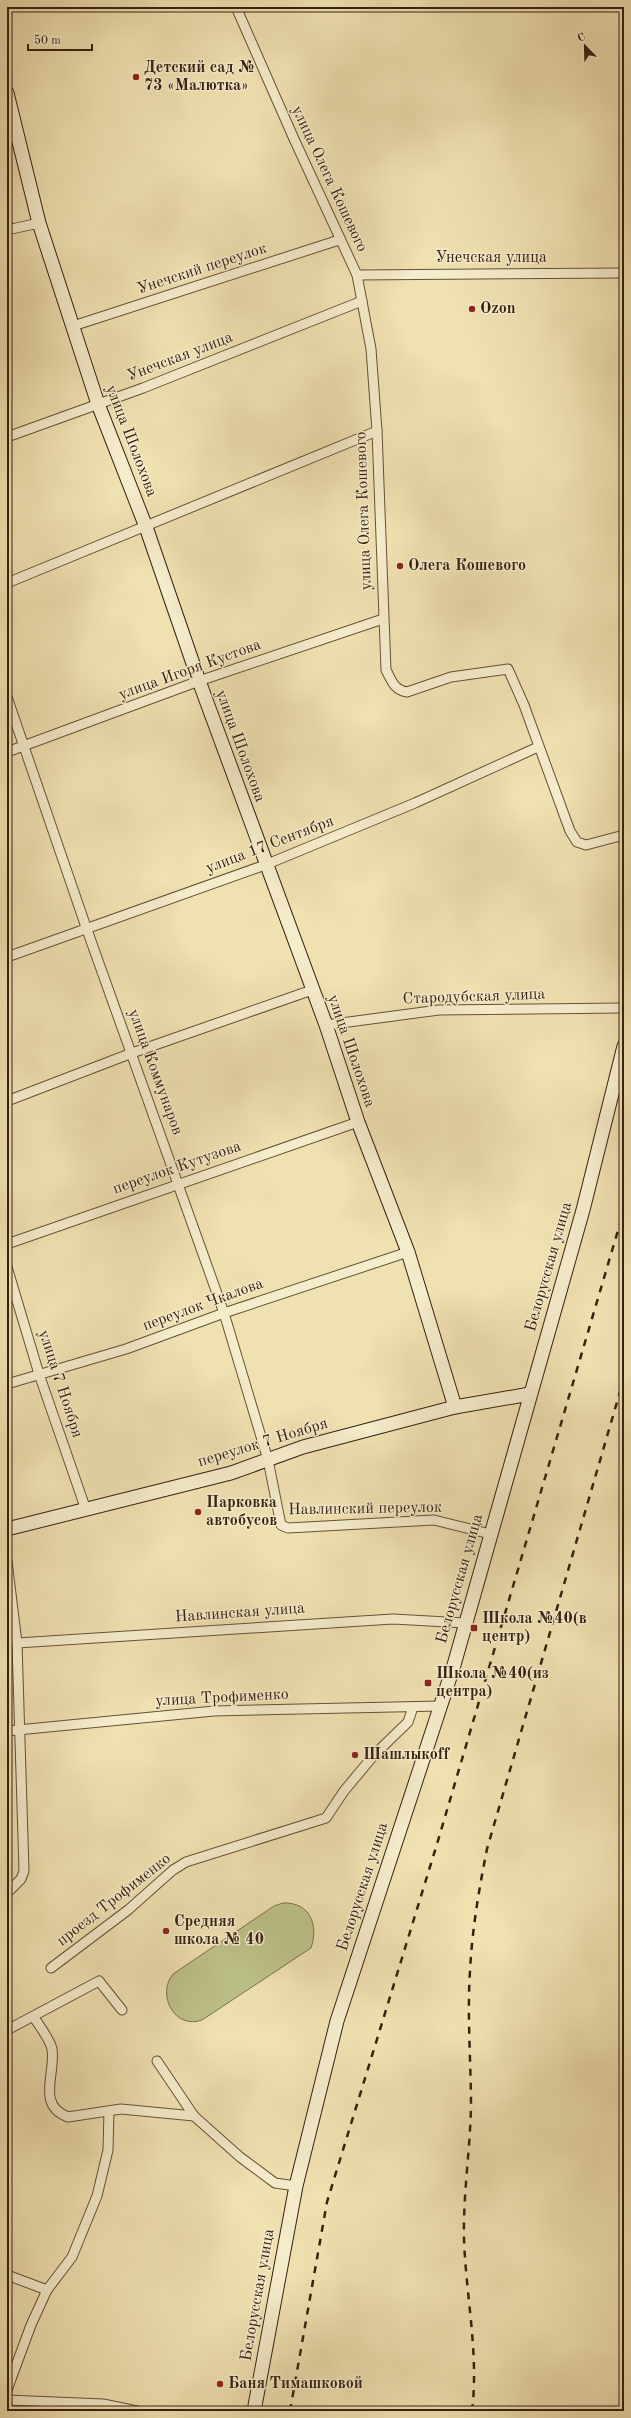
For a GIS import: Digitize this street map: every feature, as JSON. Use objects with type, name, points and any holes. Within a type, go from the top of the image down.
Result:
[{"type":"street","name":"улица Олега Кошевого","points":[[236,7],[357,275],[371,349],[377,431],[386,670],[394,687],[400,691],[407,692],[451,677],[508,669],[570,831],[577,842],[586,845],[624,834]]},
{"type":"street","name":"улица Шолохова","points":[[7,93],[39,223],[98,404],[146,528],[265,865],[326,1024],[358,1122],[408,1252],[455,1407]]},
{"type":"street","points":[[7,230],[39,223]]},
{"type":"street","name":"Унечский переулок","points":[[73,326],[340,240]]},
{"type":"street","name":"Унечская улица","points":[[357,275],[624,274]]},
{"type":"street","name":"Унечская улица","points":[[7,437],[98,404],[362,301]]},
{"type":"street","points":[[7,583],[146,528],[377,431]]},
{"type":"street","name":"улица Игоря Кустова","points":[[7,752],[199,681],[383,618]]},
{"type":"street","name":"улица Коммунаров","points":[[7,697],[86,927],[224,1312],[268,1460]]},
{"type":"street","name":"улица 17 Сентября","points":[[7,957],[86,927],[265,865],[415,803],[538,747]]},
{"type":"street","points":[[7,1101],[132,1053],[312,990]]},
{"type":"street","name":"Стародубская улица","points":[[326,1024],[439,1010],[624,1008]]},
{"type":"street","name":"Белорусская улица","points":[[254,2411],[296,2186],[337,2021],[440,1706],[465,1623],[583,1210],[624,1046]]},
{"type":"street","name":"переулок Кутузова","points":[[7,1244],[358,1122]]},
{"type":"street","name":"переулок Чкалова","points":[[7,1384],[126,1349],[224,1312],[408,1252]]},
{"type":"street","name":"улица 7 Ноября","points":[[7,1268],[40,1374],[86,1510]]},
{"type":"street","name":"переулок 7 Ноября","points":[[7,1529],[231,1473],[303,1447],[455,1407],[530,1394]]},
{"type":"street","name":"Навлинский переулок","points":[[268,1460],[280,1522],[284,1528],[434,1520],[490,1534]]},
{"type":"street","points":[[7,1561],[17,1643],[21,1729],[24,1872],[21,1879],[7,1893]]},
{"type":"street","name":"Навлинская улица","points":[[17,1643],[394,1619],[465,1623]]},
{"type":"street","name":"улица Трофименко","points":[[7,1731],[214,1711],[440,1706]]},
{"type":"street","name":"проезд Трофименко","points":[[51,1968],[128,1910],[173,1870],[186,1862],[326,1818],[344,1791],[374,1755],[408,1722],[413,1707]]},
{"type":"street","points":[[7,2030],[34,2017],[99,1981],[122,2010]]},
{"type":"street","points":[[34,2017],[52,2048],[49,2092],[56,2111],[68,2117],[121,2109],[194,2116]]},
{"type":"street","points":[[157,2061],[194,2116],[240,2157],[275,2183],[296,2186]]},
{"type":"street","points":[[7,2390],[31,2325],[47,2290],[72,2257],[97,2196],[108,2150],[108,2111]]},
{"type":"street","points":[[7,2275],[47,2290]]},
{"type":"street","points":[[7,2400],[104,2404],[137,2411]]},
{"type":"green space","points":[[283,1903],[300,1906],[310,1916],[314,1931],[311,1948],[202,2020],[192,2022],[184,2020],[176,2015],[171,2009],[167,1991],[168,1982],[173,1974],[274,1906]]},
{"type":"railway","points":[[290,2411],[327,2202],[437,1844],[624,1210]]},
{"type":"railway","points":[[472,2411],[474,2368],[465,2261],[464,2222],[471,2107],[469,1988],[472,1940],[476,1910],[487,1849],[624,1378]]},
{"type":"place","name":"Детский сад № 73 «Малютка»","points":[[136,77]]},
{"type":"place","name":"Ozon","points":[[472,309]]},
{"type":"place","name":"Олега Кошевого","points":[[400,566]]},
{"type":"place","name":"Парковка автобусов","points":[[198,1512]]},
{"type":"place","name":"Школа №40(в центр)","points":[[474,1628]]},
{"type":"place","name":"Школа №40(из центра)","points":[[428,1683]]},
{"type":"place","name":"Шашлыкоff","points":[[355,1755]]},
{"type":"place","name":"Средняя школа № 40","points":[[166,1931]]},
{"type":"place","name":"Баня Тимашковой","points":[[220,2384]]}]
